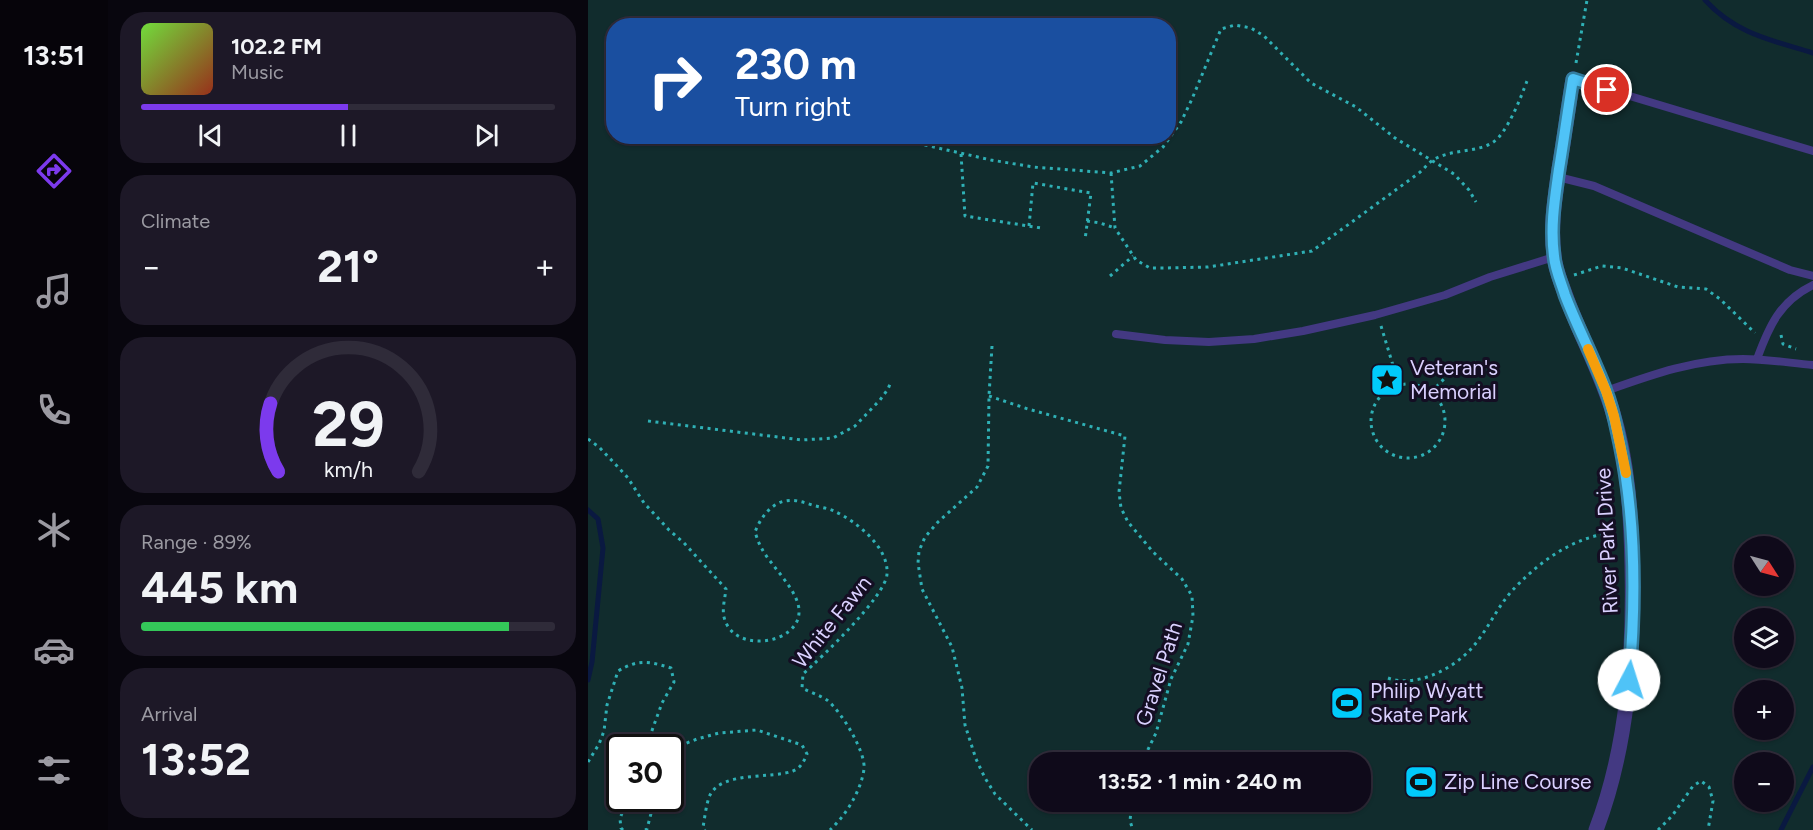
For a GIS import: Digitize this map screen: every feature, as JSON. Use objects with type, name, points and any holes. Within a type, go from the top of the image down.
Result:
[{"type":"street","name":"River Park Drive","points":[[1573,79],[1554,204],[1552,230],[1554,257],[1571,311],[1606,391],[1614,416],[1629,495],[1632,532],[1633,601],[1629,680],[1620,741],[1606,805],[1596,830]]},
{"type":"lane","points":[[1573,79],[1813,151]]},
{"type":"lane","points":[[1558,177],[1594,186],[1790,270],[1813,276]]},
{"type":"lane","points":[[1116,334],[1209,342],[1254,339],[1304,331],[1378,315],[1445,295],[1490,277],[1554,257]]},
{"type":"lane","points":[[1756,359],[1776,315],[1790,299],[1813,285]]},
{"type":"lane","points":[[1606,391],[1668,369],[1697,363],[1756,359],[1813,365]]},
{"type":"path","points":[[1573,79],[1587,0]]},
{"type":"path","points":[[1176,129],[1192,99],[1221,29],[1235,25],[1251,28],[1264,36],[1311,83],[1356,107],[1395,138],[1454,174],[1469,190],[1476,202]]},
{"type":"path","points":[[1111,173],[1115,228],[1136,260],[1149,268],[1198,268],[1312,251],[1419,173],[1432,160],[1495,142],[1508,123],[1527,81]]},
{"type":"path","points":[[919,144],[1033,167],[1111,173],[1140,166],[1165,144]]},
{"type":"path","points":[[961,154],[965,216],[1041,228]]},
{"type":"path","points":[[1029,226],[1033,183],[1091,193],[1085,240]]},
{"type":"path","points":[[1087,221],[1115,228]]},
{"type":"path","points":[[1110,276],[1133,256]]},
{"type":"path","points":[[1560,281],[1602,266],[1622,268],[1678,287],[1706,289],[1720,299],[1763,340]]},
{"type":"path","points":[[1378,315],[1399,385]]},
{"type":"path","points":[[1782,331],[1784,344],[1803,350]]},
{"type":"path","points":[[992,346],[988,466],[977,487],[938,522],[925,537],[919,551],[918,563],[922,588],[952,647],[962,688],[965,724],[976,759],[995,794],[1032,830]]},
{"type":"path","points":[[1431,392],[1449,373],[1479,361]]},
{"type":"path","points":[[648,421],[802,440],[833,438],[855,426],[880,400],[890,384]]},
{"type":"path","points":[[1415,384],[1431,392],[1442,406],[1445,415],[1443,432],[1434,447],[1419,456],[1393,455],[1378,442],[1373,434],[1371,415],[1380,397],[1387,390],[1399,385],[1415,384]]},
{"type":"path","name":"Gravel Path","points":[[989,396],[1125,436],[1119,492],[1121,508],[1128,522],[1153,552],[1182,579],[1192,596],[1193,616],[1188,644],[1171,679],[1156,733],[1147,752]]},
{"type":"path","name":"White Fawn","points":[[588,439],[617,465],[644,503],[726,589],[724,616],[735,635],[750,641],[773,640],[791,630],[800,612],[784,579],[762,550],[755,532],[771,507],[783,501],[793,500],[833,511],[856,524],[877,545],[885,558],[887,575],[877,595],[803,675],[802,688],[826,700],[837,709],[852,732],[864,761],[859,786],[849,806],[830,830]]},
{"type":"path","points":[[1388,678],[1397,682],[1416,680],[1434,675],[1456,662],[1470,651],[1523,579],[1556,554],[1571,544],[1589,537],[1632,532]]},
{"type":"path","points":[[588,762],[604,731],[607,705],[618,671],[634,662],[654,663],[671,668],[675,682],[662,703],[651,734]]},
{"type":"path","points":[[684,744],[720,733],[756,730],[802,745],[807,754],[803,764],[794,771],[736,779],[718,785],[710,795],[703,827],[705,830]]},
{"type":"path","points":[[1658,830],[1672,816],[1693,786],[1701,781],[1709,787],[1713,801],[1708,830]]},
{"type":"path","points":[[622,812],[620,819],[623,830]]},
{"type":"path","points":[[645,830],[651,812]]},
{"type":"path","points":[[1131,812],[1130,821],[1133,830]]},
{"type":"green space","points":[[588,0],[1813,0],[1813,830],[588,830]]},
{"type":"waterway","points":[[1705,0],[1717,12],[1742,28],[1813,53]]},
{"type":"waterway","points":[[588,510],[598,519],[603,548],[592,662],[588,680]]},
{"type":"waterway","points":[[1781,830],[1813,767]]},
{"type":"slow traffic","points":[[1588,349],[1614,416],[1626,473]]},
{"type":"place","name":"Veteran's Memorial","points":[[1387,380]]},
{"type":"place","name":"Philip Wyatt Skate Park","points":[[1347,703]]},
{"type":"place","name":"Zip Line Course","points":[[1421,782]]},
{"type":"route","points":[[1607,90],[1573,79],[1552,230],[1554,257],[1560,281],[1606,391],[1623,458],[1632,532],[1633,601],[1629,680]]}]
